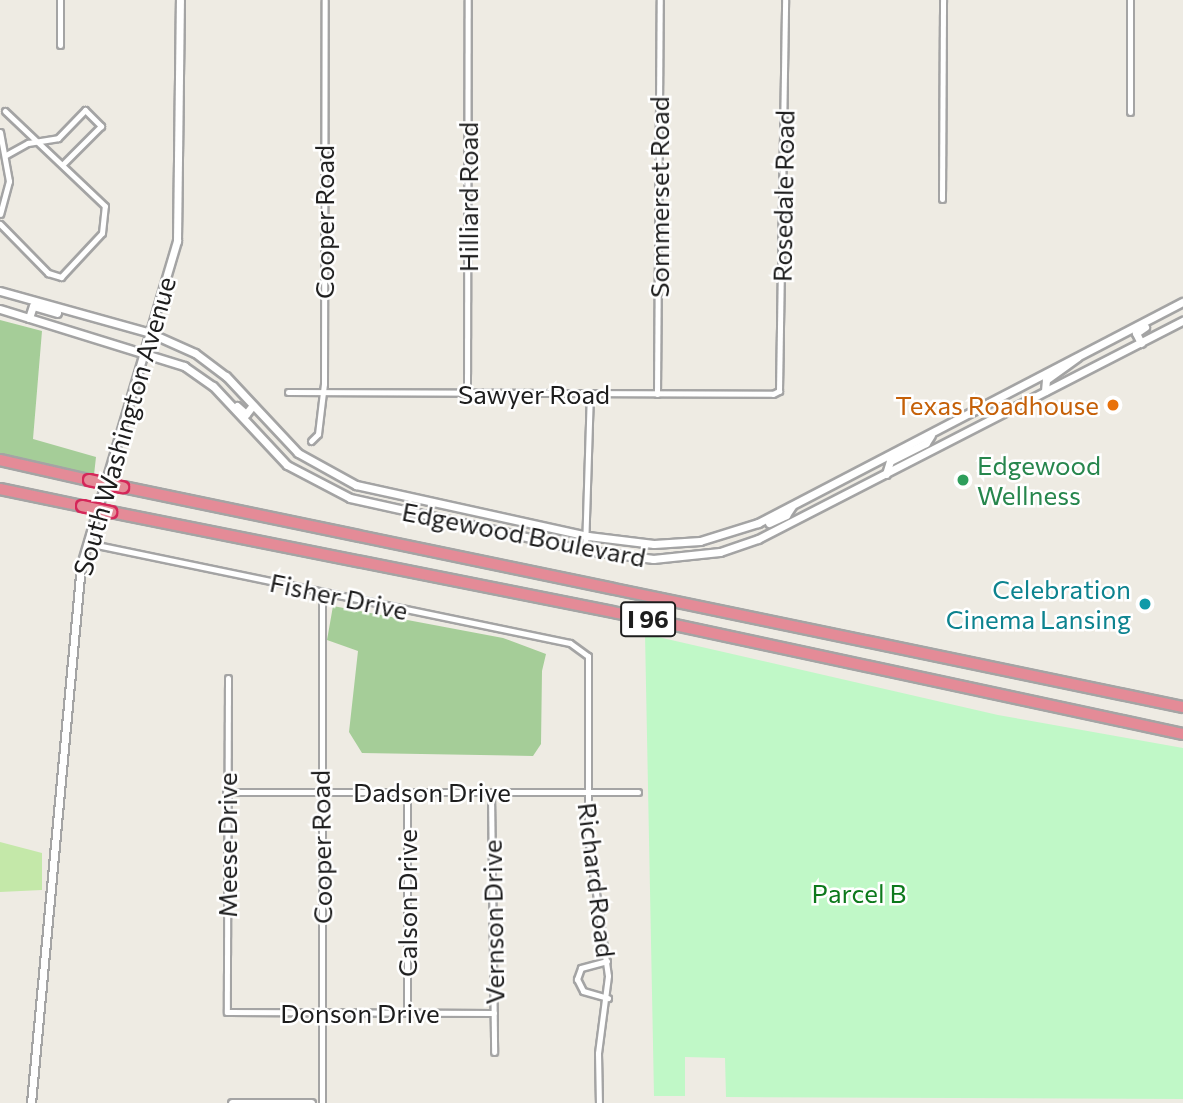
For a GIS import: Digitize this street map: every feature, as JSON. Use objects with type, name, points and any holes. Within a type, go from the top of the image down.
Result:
[{"type":"highway","name":"I 96","points":[[0,460],[1183,707]]},
{"type":"highway","name":"I 96","points":[[0,489],[633,616],[1183,734]]},
{"type":"street","points":[[60,0],[60,45]]},
{"type":"street","name":"South Washington Avenue","points":[[31,1103],[78,587],[87,543],[177,241],[180,0]]},
{"type":"street","name":"Cooper Road","points":[[312,441],[318,434],[322,394],[325,0]]},
{"type":"street","name":"Hilliard Road","points":[[467,394],[468,0]]},
{"type":"street","name":"Sommerset Road","points":[[657,394],[660,0]]},
{"type":"street","name":"Rosedale Road","points":[[779,391],[785,0]]},
{"type":"street","points":[[942,199],[943,0]]},
{"type":"street","points":[[1129,112],[1130,0]]},
{"type":"street","points":[[0,224],[48,273],[61,277],[102,233],[105,206],[5,110]]},
{"type":"street","points":[[4,152],[37,141],[58,138],[85,110],[101,126],[63,164]]},
{"type":"street","points":[[0,132],[9,181],[0,214]]},
{"type":"street","points":[[0,291],[150,334],[211,363],[298,453],[356,485],[587,536],[654,544],[725,535],[793,506],[1183,302]]},
{"type":"street","points":[[29,318],[33,306],[79,314]]},
{"type":"street","points":[[1141,343],[1135,336],[1138,330],[1183,307]]},
{"type":"street","name":"Edgewood Boulevard","points":[[0,309],[145,351],[184,366],[213,386],[271,452],[329,490],[379,506],[585,550],[675,559],[747,543],[803,517],[1183,321]]},
{"type":"street","points":[[1080,374],[1116,350],[1116,344],[1110,340]]},
{"type":"street","points":[[1045,391],[1046,380],[1073,365],[1079,356]]},
{"type":"street","points":[[213,386],[222,389],[246,414],[253,405]]},
{"type":"street","name":"Sawyer Road","points":[[288,392],[773,394],[779,391]]},
{"type":"street","points":[[585,550],[590,394]]},
{"type":"street","points":[[886,474],[890,461],[926,443],[931,434]]},
{"type":"street","points":[[803,517],[807,510],[841,492],[842,480]]},
{"type":"street","points":[[747,543],[752,530],[786,515],[793,506]]},
{"type":"street","name":"Fisher Drive","points":[[87,543],[570,643],[588,656]]},
{"type":"street","name":"Cooper Road","points":[[322,592],[322,1103]]},
{"type":"street","name":"Richard Road","points":[[588,656],[585,792],[592,876],[607,961],[608,998],[598,1053],[599,1103]]},
{"type":"street","name":"Meese Drive","points":[[227,1012],[228,678]]},
{"type":"street","name":"Dadson Drive","points":[[226,793],[638,792]]},
{"type":"street","name":"Calson Drive","points":[[407,793],[407,1012]]},
{"type":"street","name":"Vernson Drive","points":[[491,793],[494,1052]]},
{"type":"street","points":[[607,961],[581,968],[577,979],[583,991],[608,998]]},
{"type":"street","name":"Donson Drive","points":[[227,1012],[494,1013]]},
{"type":"street","points":[[232,1103],[311,1103]]},
{"type":"green space","points":[[0,320],[42,331],[33,439],[96,457],[94,475],[0,455]]},
{"type":"green space","points":[[333,606],[503,638],[546,654],[542,671],[541,744],[533,756],[362,753],[349,732],[358,651],[327,640]]},
{"type":"green space","name":"Parcel B","points":[[645,634],[998,715],[1183,748],[1183,1099],[726,1097],[725,1058],[685,1057],[685,1096],[654,1096]]},
{"type":"green space","points":[[0,842],[42,853],[42,890],[0,892]]},
{"type":"place","name":"Texas Roadhouse","points":[[1113,405]]},
{"type":"place","name":"Edgewood Wellness","points":[[963,480]]},
{"type":"place","name":"Celebration Cinema Lansing","points":[[1145,604]]}]
